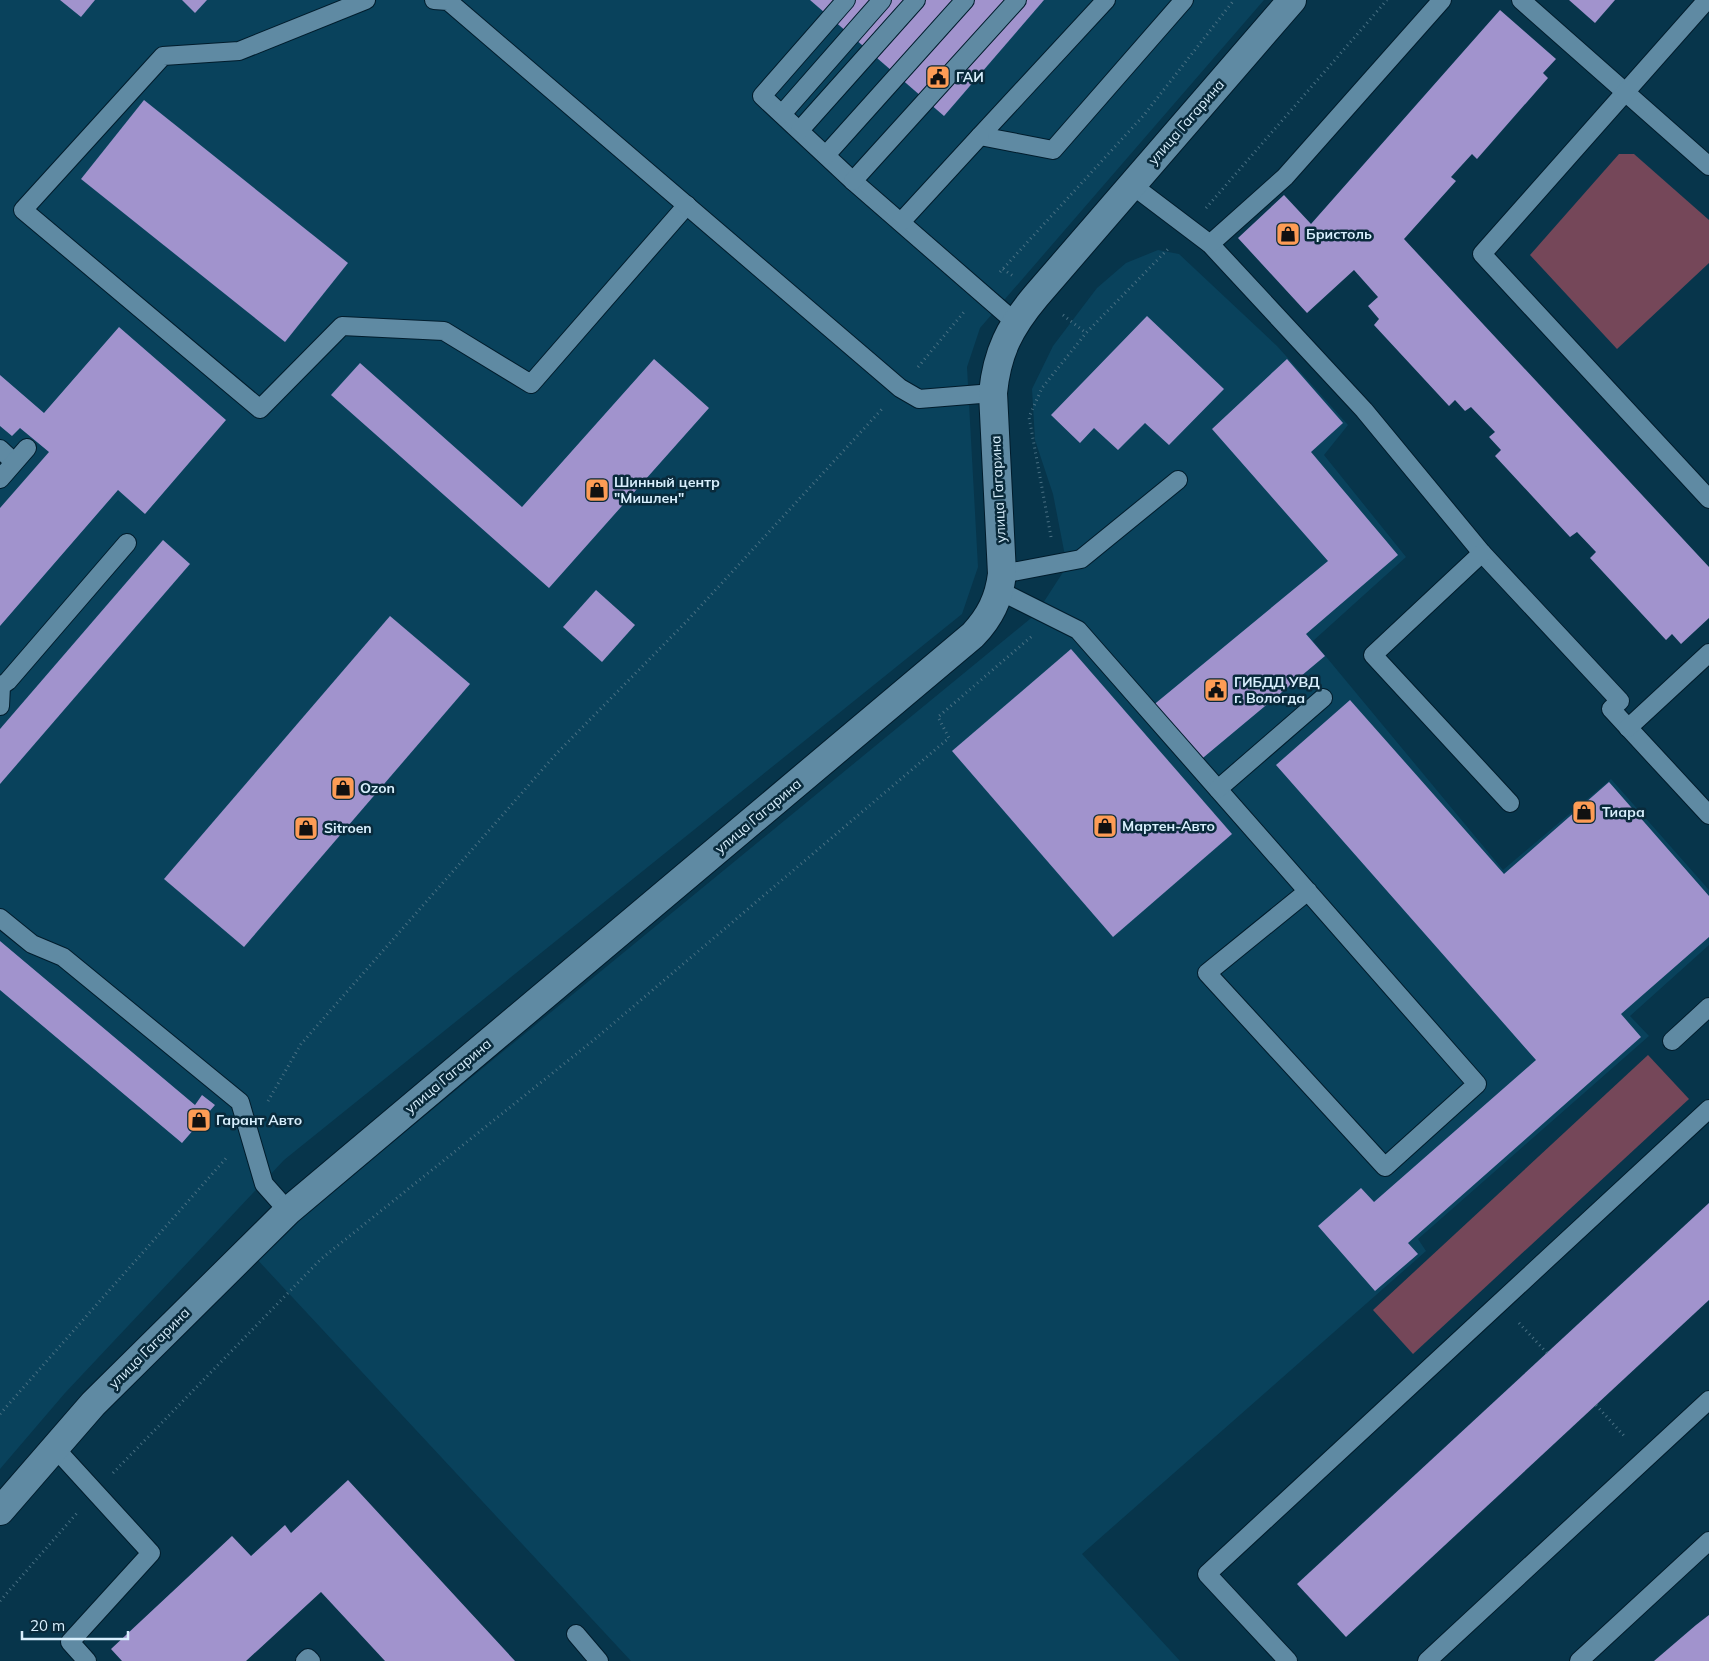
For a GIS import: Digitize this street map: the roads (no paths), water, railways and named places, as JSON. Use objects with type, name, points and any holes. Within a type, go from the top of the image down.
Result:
[{"type":"street","name":"улица Гагарина","points":[[0,1511],[92,1404],[288,1210],[973,636],[986,622],[1001,582],[993,393],[999,356],[1015,322],[1292,0]]},
{"type":"lane","points":[[366,0],[239,51],[163,56],[23,210],[260,409],[342,326],[444,331],[531,384],[687,205]]},
{"type":"lane","points":[[434,0],[448,0],[900,388],[919,399],[993,393]]},
{"type":"lane","points":[[846,0],[762,96],[853,181],[1015,322]]},
{"type":"lane","points":[[782,114],[882,0]]},
{"type":"lane","points":[[800,130],[916,0]]},
{"type":"lane","points":[[826,155],[965,0]]},
{"type":"lane","points":[[853,181],[1017,0]]},
{"type":"lane","points":[[901,222],[1106,0]]},
{"type":"lane","points":[[980,136],[1053,150],[1184,0]]},
{"type":"lane","points":[[1210,244],[1285,177],[1442,0]]},
{"type":"lane","points":[[1521,0],[1709,166]]},
{"type":"lane","points":[[1707,0],[1482,254],[1709,499]]},
{"type":"lane","points":[[1132,185],[1210,244],[1364,410],[1482,553],[1620,701],[1611,710],[1709,815]]},
{"type":"lane","points":[[0,479],[26,448]]},
{"type":"lane","points":[[0,449],[14,462]]},
{"type":"lane","points":[[1001,582],[1057,564],[1081,559],[1178,480]]},
{"type":"lane","points":[[0,706],[1,686],[8,681],[127,543]]},
{"type":"lane","points":[[1482,553],[1373,655],[1510,803]]},
{"type":"lane","points":[[1001,582],[1053,618],[1078,630],[1308,891],[1477,1084],[1385,1167],[1207,974],[1308,891]]},
{"type":"lane","points":[[1628,728],[1709,653]]},
{"type":"lane","points":[[1218,789],[1323,698]]},
{"type":"lane","points":[[0,918],[32,944],[63,957],[240,1102],[264,1184],[288,1210]]},
{"type":"lane","points":[[1672,1041],[1709,1007]]},
{"type":"lane","points":[[1288,1661],[1207,1574],[1709,1109]]},
{"type":"lane","points":[[1427,1661],[1709,1400]]},
{"type":"lane","points":[[55,1448],[151,1553],[70,1642],[87,1661]]},
{"type":"lane","points":[[1579,1661],[1709,1541]]},
{"type":"lane","points":[[576,1634],[599,1661]]},
{"type":"lane","points":[[305,1661],[308,1658],[311,1661]]},
{"type":"place","name":"ГАИ","points":[[938,77]]},
{"type":"place","name":"Бристоль","points":[[1288,234]]},
{"type":"place","name":"Шинный центр \"Мишлен\"","points":[[597,490]]},
{"type":"place","name":"ГИБДД УВД г. Вологда","points":[[1216,690]]},
{"type":"place","name":"Ozon","points":[[343,788]]},
{"type":"place","name":"Тиара","points":[[1584,812]]},
{"type":"place","name":"Мартен-Авто","points":[[1105,826]]},
{"type":"place","name":"Sitroen","points":[[306,828]]},
{"type":"place","name":"Гарант Авто","points":[[199,1120]]}]
